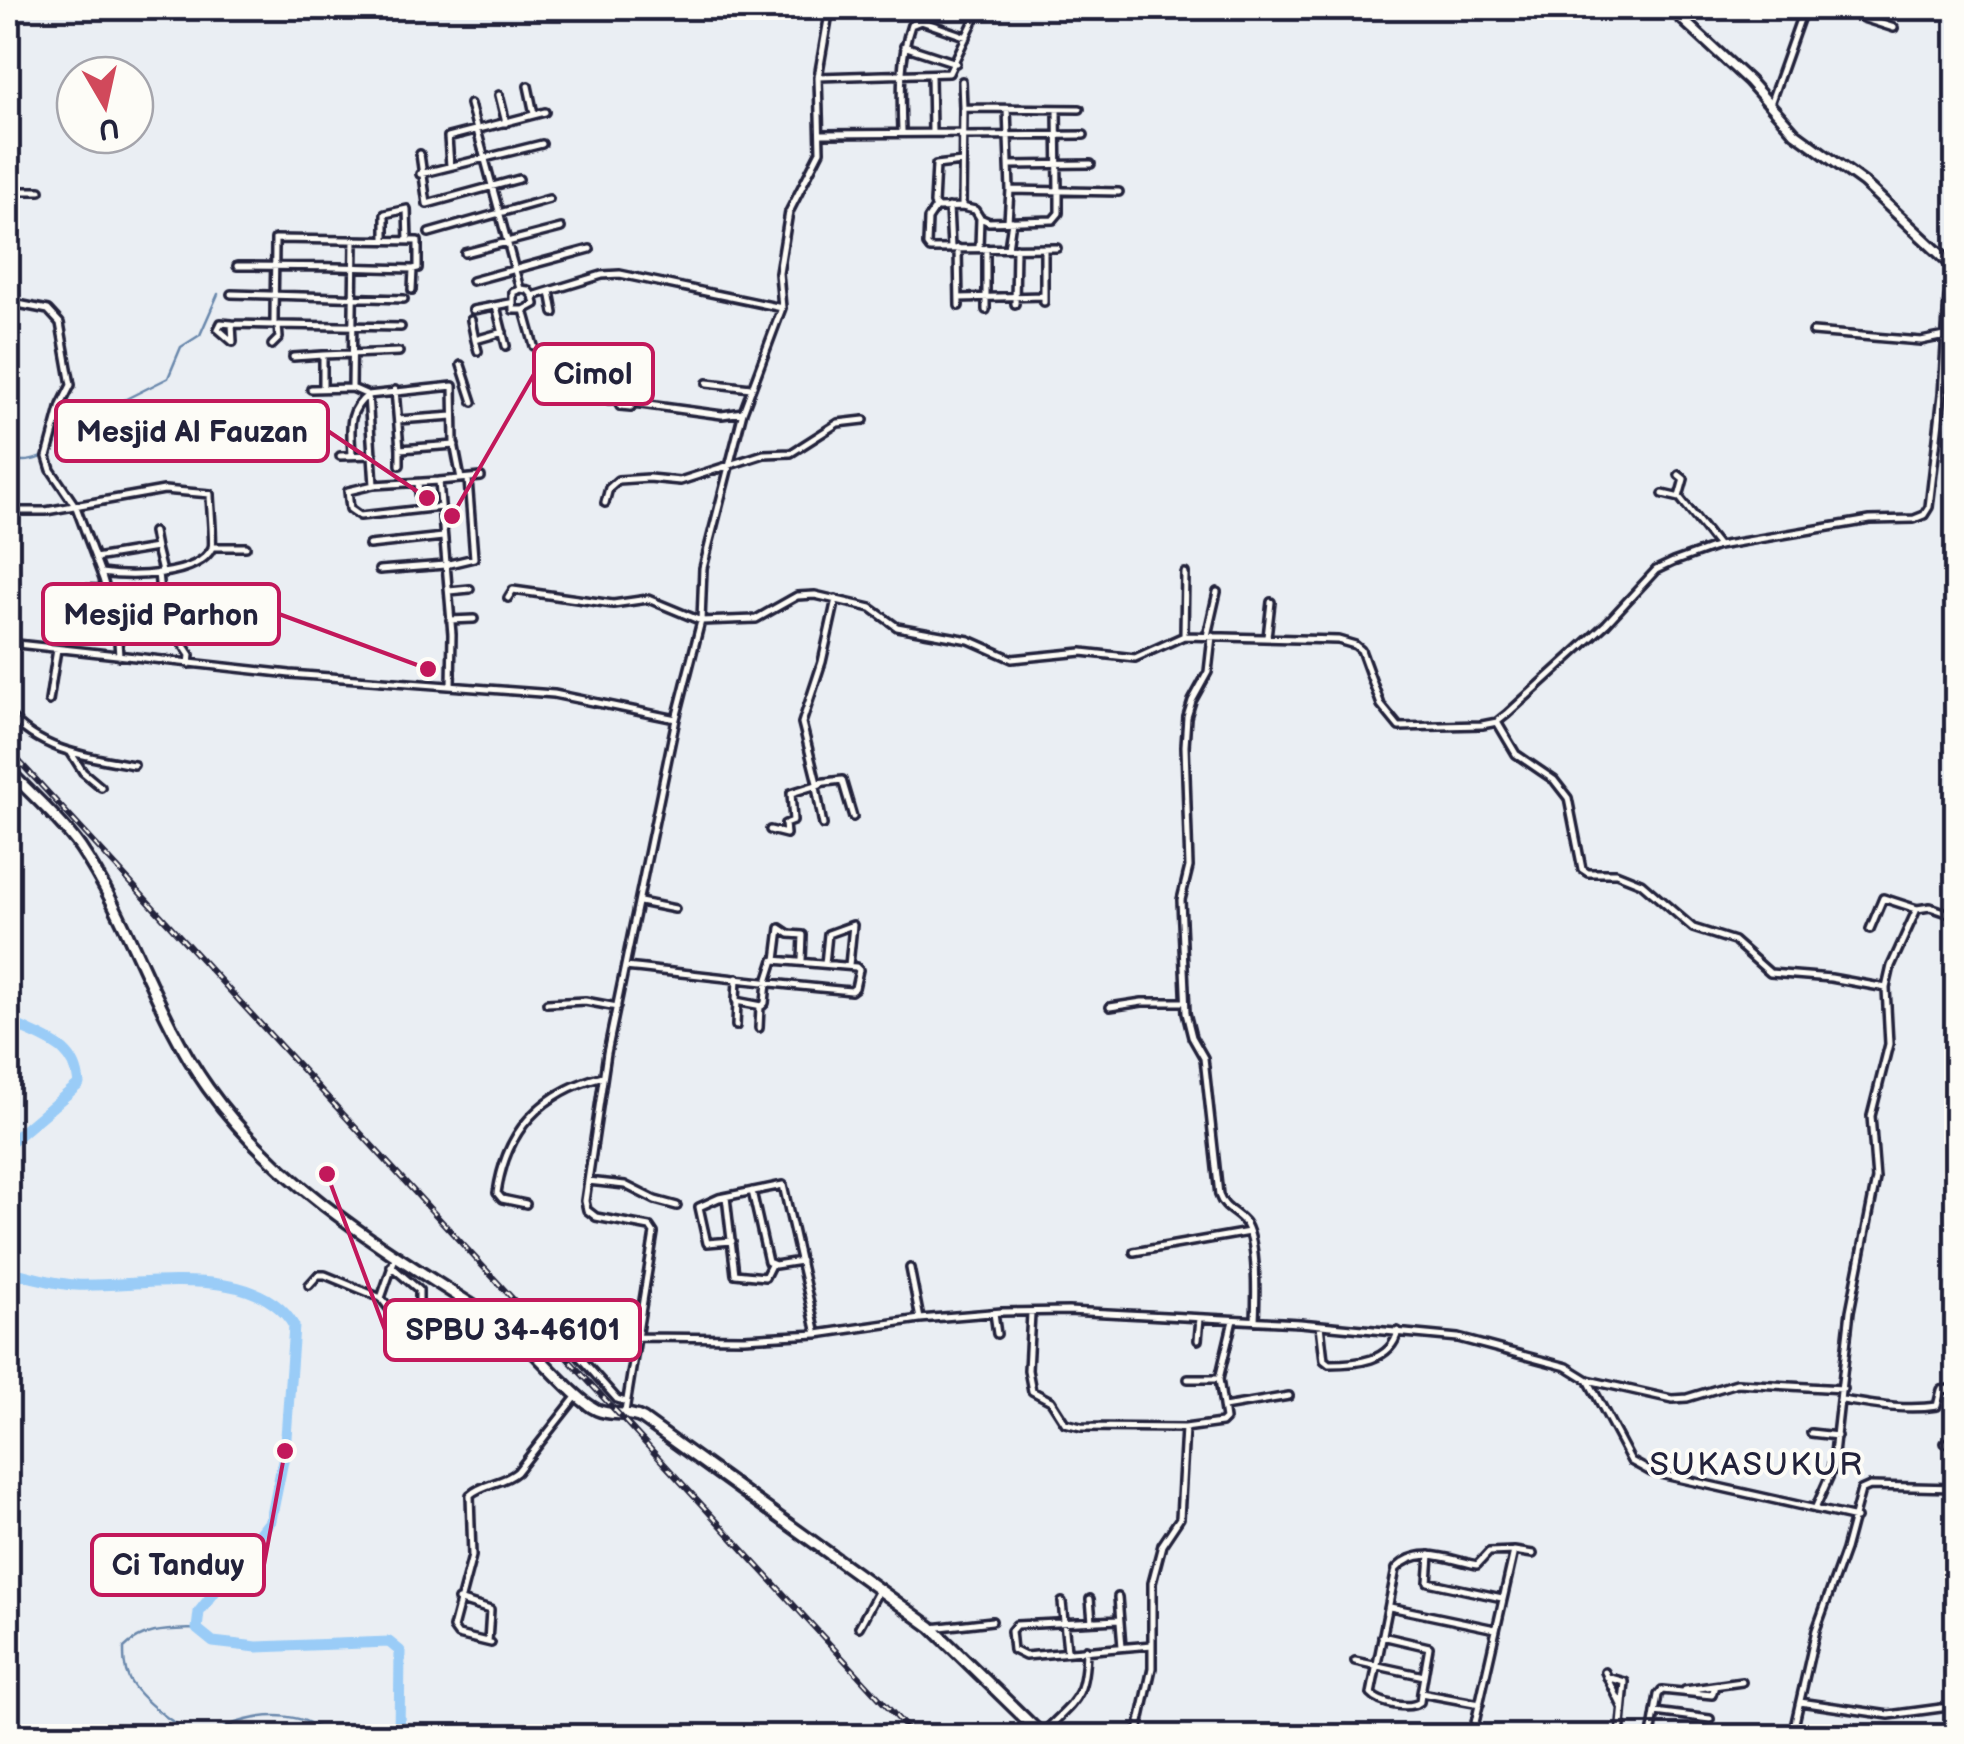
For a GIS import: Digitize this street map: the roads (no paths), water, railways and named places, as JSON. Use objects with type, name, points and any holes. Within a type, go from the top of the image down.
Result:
[{"type":"highway","points":[[8,770],[69,832],[87,858],[178,1040],[240,1129],[275,1163],[335,1213],[508,1328],[595,1410],[608,1414],[626,1407],[880,1589],[932,1628],[1042,1736]]},
{"type":"street","points":[[626,1407],[654,1232],[646,1226],[590,1215],[585,1201],[617,1006],[676,720],[701,621],[703,568],[743,412],[782,308],[779,273],[788,212],[820,151],[818,77],[830,8]]},
{"type":"street","points":[[509,595],[550,593],[613,604],[648,600],[701,621],[756,619],[806,594],[871,608],[898,627],[969,640],[1012,659],[1082,652],[1135,658],[1184,636],[1324,638],[1355,644],[1367,660],[1386,715],[1399,727],[1448,728],[1497,722],[1606,624],[1656,570],[1718,546],[1870,520],[1914,519],[1924,515],[1929,508],[1948,298],[1956,269],[1864,182],[1795,133],[1748,81],[1670,8]]},
{"type":"street","points":[[1770,106],[1804,8]]},
{"type":"street","points":[[1856,8],[1863,18],[1894,28]]},
{"type":"street","points":[[818,77],[949,73],[977,14]]},
{"type":"street","points":[[902,131],[901,75],[911,25],[918,21],[966,37]]},
{"type":"street","points":[[904,46],[956,62]]},
{"type":"street","points":[[932,74],[932,132]]},
{"type":"street","points":[[962,81],[962,206]]},
{"type":"street","points":[[528,86],[534,114]]},
{"type":"street","points":[[499,95],[506,123]]},
{"type":"street","points":[[470,104],[520,290]]},
{"type":"street","points":[[963,108],[1080,109]]},
{"type":"street","points":[[1007,109],[1008,248]]},
{"type":"street","points":[[980,218],[989,222],[1056,218],[1057,109]]},
{"type":"street","points":[[450,166],[448,138],[544,112]]},
{"type":"street","points":[[822,134],[902,131],[1084,135]]},
{"type":"street","points":[[420,174],[542,144]]},
{"type":"street","points":[[420,154],[427,204],[518,178]]},
{"type":"street","points":[[962,162],[936,165],[936,208],[928,219],[930,249],[1056,248]]},
{"type":"street","points":[[1009,164],[1091,164]]},
{"type":"street","points":[[1010,190],[1118,192]]},
{"type":"street","points":[[8,191],[40,191]]},
{"type":"street","points":[[428,233],[550,199]]},
{"type":"street","points":[[936,208],[962,206],[976,210],[980,218],[986,310]]},
{"type":"street","points":[[950,207],[959,306]]},
{"type":"street","points":[[385,240],[385,214],[407,209],[408,241]]},
{"type":"street","points":[[466,253],[561,228]]},
{"type":"street","points":[[237,266],[275,266],[418,268],[418,241],[276,239],[275,266],[274,296],[279,338],[272,345]]},
{"type":"street","points":[[352,388],[354,240]]},
{"type":"street","points":[[1015,300],[1016,248]]},
{"type":"street","points":[[959,298],[1044,299],[1044,248]]},
{"type":"street","points":[[472,281],[590,249]]},
{"type":"street","points":[[412,290],[413,268]]},
{"type":"street","points":[[534,296],[614,274],[782,308]]},
{"type":"street","points":[[528,290],[534,296],[535,304],[513,310],[513,292],[528,290]]},
{"type":"street","points":[[550,291],[554,313]]},
{"type":"street","points":[[230,294],[404,299]]},
{"type":"street","points":[[8,302],[48,310],[60,322],[71,380],[47,454],[51,470],[76,506],[101,574],[111,604],[119,656]]},
{"type":"street","points":[[473,310],[510,303]]},
{"type":"street","points":[[496,306],[506,346]]},
{"type":"street","points":[[524,310],[534,346]]},
{"type":"street","points":[[471,320],[478,352]]},
{"type":"street","points":[[232,324],[402,327]]},
{"type":"street","points":[[475,340],[503,332]]},
{"type":"street","points":[[1813,332],[1921,341],[1945,336]]},
{"type":"street","points":[[293,358],[399,352]]},
{"type":"street","points":[[323,355],[323,388]]},
{"type":"street","points":[[462,366],[472,402]]},
{"type":"street","points":[[707,383],[751,388]]},
{"type":"street","points":[[352,456],[350,415],[368,395],[467,384]]},
{"type":"street","points":[[379,570],[445,565],[475,556],[455,445],[452,386]]},
{"type":"street","points":[[312,389],[352,388],[368,395]]},
{"type":"street","points":[[395,390],[400,464]]},
{"type":"street","points":[[368,395],[374,485]]},
{"type":"street","points":[[609,400],[618,398],[619,405],[632,408],[633,403],[722,415],[743,412]]},
{"type":"street","points":[[398,420],[453,416]]},
{"type":"street","points":[[606,503],[609,488],[618,480],[649,478],[678,482],[764,454],[791,453],[838,424],[864,420]]},
{"type":"street","points":[[400,449],[455,445]]},
{"type":"street","points":[[340,456],[372,454]]},
{"type":"street","points":[[1679,475],[1684,479],[1679,497]]},
{"type":"street","points":[[441,507],[356,515],[350,509],[349,489],[481,478]]},
{"type":"street","points":[[418,482],[421,509]]},
{"type":"street","points":[[439,482],[450,620],[450,685]]},
{"type":"street","points":[[8,511],[76,506],[137,493],[208,492],[212,547]]},
{"type":"street","points":[[1663,494],[1679,497],[1718,546]]},
{"type":"street","points":[[111,604],[164,594],[153,532]]},
{"type":"street","points":[[369,546],[443,537]]},
{"type":"street","points":[[101,574],[133,577],[160,573],[192,564],[212,547],[246,548]]},
{"type":"street","points":[[95,558],[156,548]]},
{"type":"street","points":[[1184,636],[1185,573]]},
{"type":"street","points":[[61,588],[106,589]]},
{"type":"street","points":[[448,591],[470,589]]},
{"type":"street","points":[[1217,592],[1208,672],[1192,701],[1185,746],[1189,867],[1181,900],[1185,1002],[1190,1031],[1204,1058],[1219,1195],[1222,1203],[1239,1216],[1253,1246],[1255,1321]]},
{"type":"street","points":[[823,826],[818,786],[802,723],[822,662],[836,600]]},
{"type":"street","points":[[1266,637],[1271,602]]},
{"type":"street","points":[[450,620],[474,619]]},
{"type":"street","points":[[185,622],[182,643],[190,655],[190,664]]},
{"type":"street","points":[[8,643],[190,664],[554,694],[676,720]]},
{"type":"street","points":[[49,700],[56,649]]},
{"type":"street","points":[[8,713],[32,738],[71,753],[134,765]]},
{"type":"street","points":[[1497,722],[1520,759],[1562,788],[1568,798],[1582,869],[1641,883],[1693,928],[1734,941],[1770,973],[1886,988]]},
{"type":"street","points":[[71,753],[82,772],[101,788]]},
{"type":"street","points":[[770,830],[786,834],[785,824],[792,820],[791,793],[842,780],[853,817]]},
{"type":"street","points":[[1870,929],[1883,898],[1956,916]]},
{"type":"street","points":[[640,902],[675,909]]},
{"type":"street","points":[[1816,1509],[1830,1475],[1850,1311],[1876,1179],[1871,1116],[1889,1044],[1886,988],[1897,950],[1916,909]]},
{"type":"street","points":[[825,964],[828,934],[852,925],[848,966]]},
{"type":"street","points":[[776,960],[780,928],[789,934],[804,935],[802,962]]},
{"type":"street","points":[[626,967],[737,978],[766,982],[851,991],[859,970],[772,961],[766,982],[766,1003],[760,1006],[737,1002]]},
{"type":"street","points":[[736,1026],[737,978]]},
{"type":"street","points":[[547,1004],[584,1001],[617,1006]]},
{"type":"street","points":[[1110,1007],[1185,1002]]},
{"type":"street","points":[[759,1028],[760,1006]]},
{"type":"street","points":[[526,1204],[502,1199],[498,1192],[507,1153],[518,1130],[564,1089],[604,1076]]},
{"type":"street","points":[[588,1181],[625,1185],[654,1200],[677,1206]]},
{"type":"street","points":[[732,1241],[706,1242],[700,1206],[752,1191],[785,1187],[817,1334]]},
{"type":"street","points":[[752,1191],[771,1264]]},
{"type":"street","points":[[726,1197],[737,1276],[765,1277],[771,1264]]},
{"type":"street","points":[[1134,1252],[1249,1232]]},
{"type":"street","points":[[382,1298],[396,1255]]},
{"type":"street","points":[[771,1264],[801,1261]]},
{"type":"street","points":[[392,1266],[419,1290],[419,1326]]},
{"type":"street","points":[[910,1268],[920,1319]]},
{"type":"street","points":[[309,1285],[325,1275],[382,1298],[390,1311],[394,1338],[413,1356]]},
{"type":"street","points":[[1032,1312],[1028,1370],[1032,1391],[1051,1401],[1065,1422],[1080,1427],[1185,1428],[1224,1422],[1219,1380],[1233,1320]]},
{"type":"street","points":[[638,1338],[817,1334],[994,1313],[1200,1318],[1458,1338],[1552,1362],[1588,1380],[1672,1399],[1737,1383],[1843,1390]]},
{"type":"street","points":[[994,1313],[997,1334]]},
{"type":"street","points":[[1198,1340],[1200,1318]]},
{"type":"street","points":[[1320,1325],[1324,1360],[1329,1364],[1361,1363],[1374,1358],[1390,1349],[1398,1331]]},
{"type":"street","points":[[568,1344],[626,1407]]},
{"type":"street","points":[[1188,1379],[1219,1380]]},
{"type":"street","points":[[1588,1380],[1630,1461],[1638,1466],[1673,1478],[1856,1518]]},
{"type":"street","points":[[1842,1400],[1886,1407],[1929,1407],[1937,1406],[1941,1390],[1949,1389]]},
{"type":"street","points":[[458,1600],[490,1610],[490,1642],[454,1632],[458,1600],[472,1556],[470,1495],[518,1472],[578,1394]]},
{"type":"street","points":[[1224,1407],[1289,1396]]},
{"type":"street","points":[[1137,1736],[1150,1680],[1152,1583],[1162,1545],[1180,1518],[1185,1428]]},
{"type":"street","points":[[1811,1433],[1837,1436]]},
{"type":"street","points":[[1945,1443],[1956,1442]]},
{"type":"street","points":[[1792,1736],[1816,1630],[1856,1518],[1859,1494],[1865,1487],[1956,1488]]},
{"type":"street","points":[[1472,1736],[1514,1551]]},
{"type":"street","points":[[1382,1636],[1429,1646],[1415,1706],[1374,1698],[1371,1685],[1396,1569],[1406,1560],[1430,1555],[1477,1565],[1489,1552],[1533,1554]]},
{"type":"street","points":[[1430,1555],[1428,1582],[1502,1598]]},
{"type":"street","points":[[858,1626],[880,1589]]},
{"type":"street","points":[[1118,1597],[1122,1647]]},
{"type":"street","points":[[1090,1599],[1092,1621]]},
{"type":"street","points":[[1062,1602],[1067,1650]]},
{"type":"street","points":[[1389,1607],[1495,1629]]},
{"type":"street","points":[[1119,1620],[1014,1626],[1013,1650],[1025,1656],[1153,1644]]},
{"type":"street","points":[[932,1628],[992,1622]]},
{"type":"street","points":[[1042,1736],[1081,1692],[1086,1649]]},
{"type":"street","points":[[1355,1661],[1424,1676]]},
{"type":"street","points":[[1620,1736],[1623,1710],[1626,1682],[1606,1674],[1623,1710]]},
{"type":"street","points":[[1651,1736],[1660,1692],[1712,1695],[1715,1686],[1742,1682]]},
{"type":"street","points":[[1421,1693],[1480,1704]]},
{"type":"street","points":[[1800,1702],[1889,1715],[1956,1706]]},
{"type":"street","points":[[1655,1712],[1710,1719]]},
{"type":"waterway","points":[[8,459],[30,460],[52,452],[58,437],[76,424],[168,378],[181,347],[200,335],[218,294]]},
{"type":"waterway","points":[[83,423],[105,424],[135,440],[160,439],[179,446],[196,444]]},
{"type":"waterway","points":[[8,1017],[65,1052],[77,1071],[79,1084],[8,1144]]},
{"type":"waterway","points":[[8,1271],[76,1285],[225,1285],[253,1292],[276,1305],[294,1326],[285,1451],[271,1520],[199,1612],[197,1629],[213,1642],[257,1647],[389,1642],[400,1651],[399,1736]]},
{"type":"waterway","points":[[197,1629],[149,1633],[124,1648],[129,1679],[161,1713],[183,1728],[202,1734],[274,1716],[308,1722],[326,1736]]},
{"type":"railway","points":[[8,749],[914,1736]]},
{"type":"place","name":"Mesjid Al Fauzan","points":[[427,498]]},
{"type":"place","name":"Cimol","points":[[452,516]]},
{"type":"place","name":"Mesjid Parhon","points":[[428,669]]},
{"type":"place","name":"SPBU 34-46101","points":[[327,1174]]},
{"type":"place","name":"Ci Tanduy","points":[[285,1451]]},
{"type":"district","name":"SUKASUKUR","points":[[1757,1464]]}]
